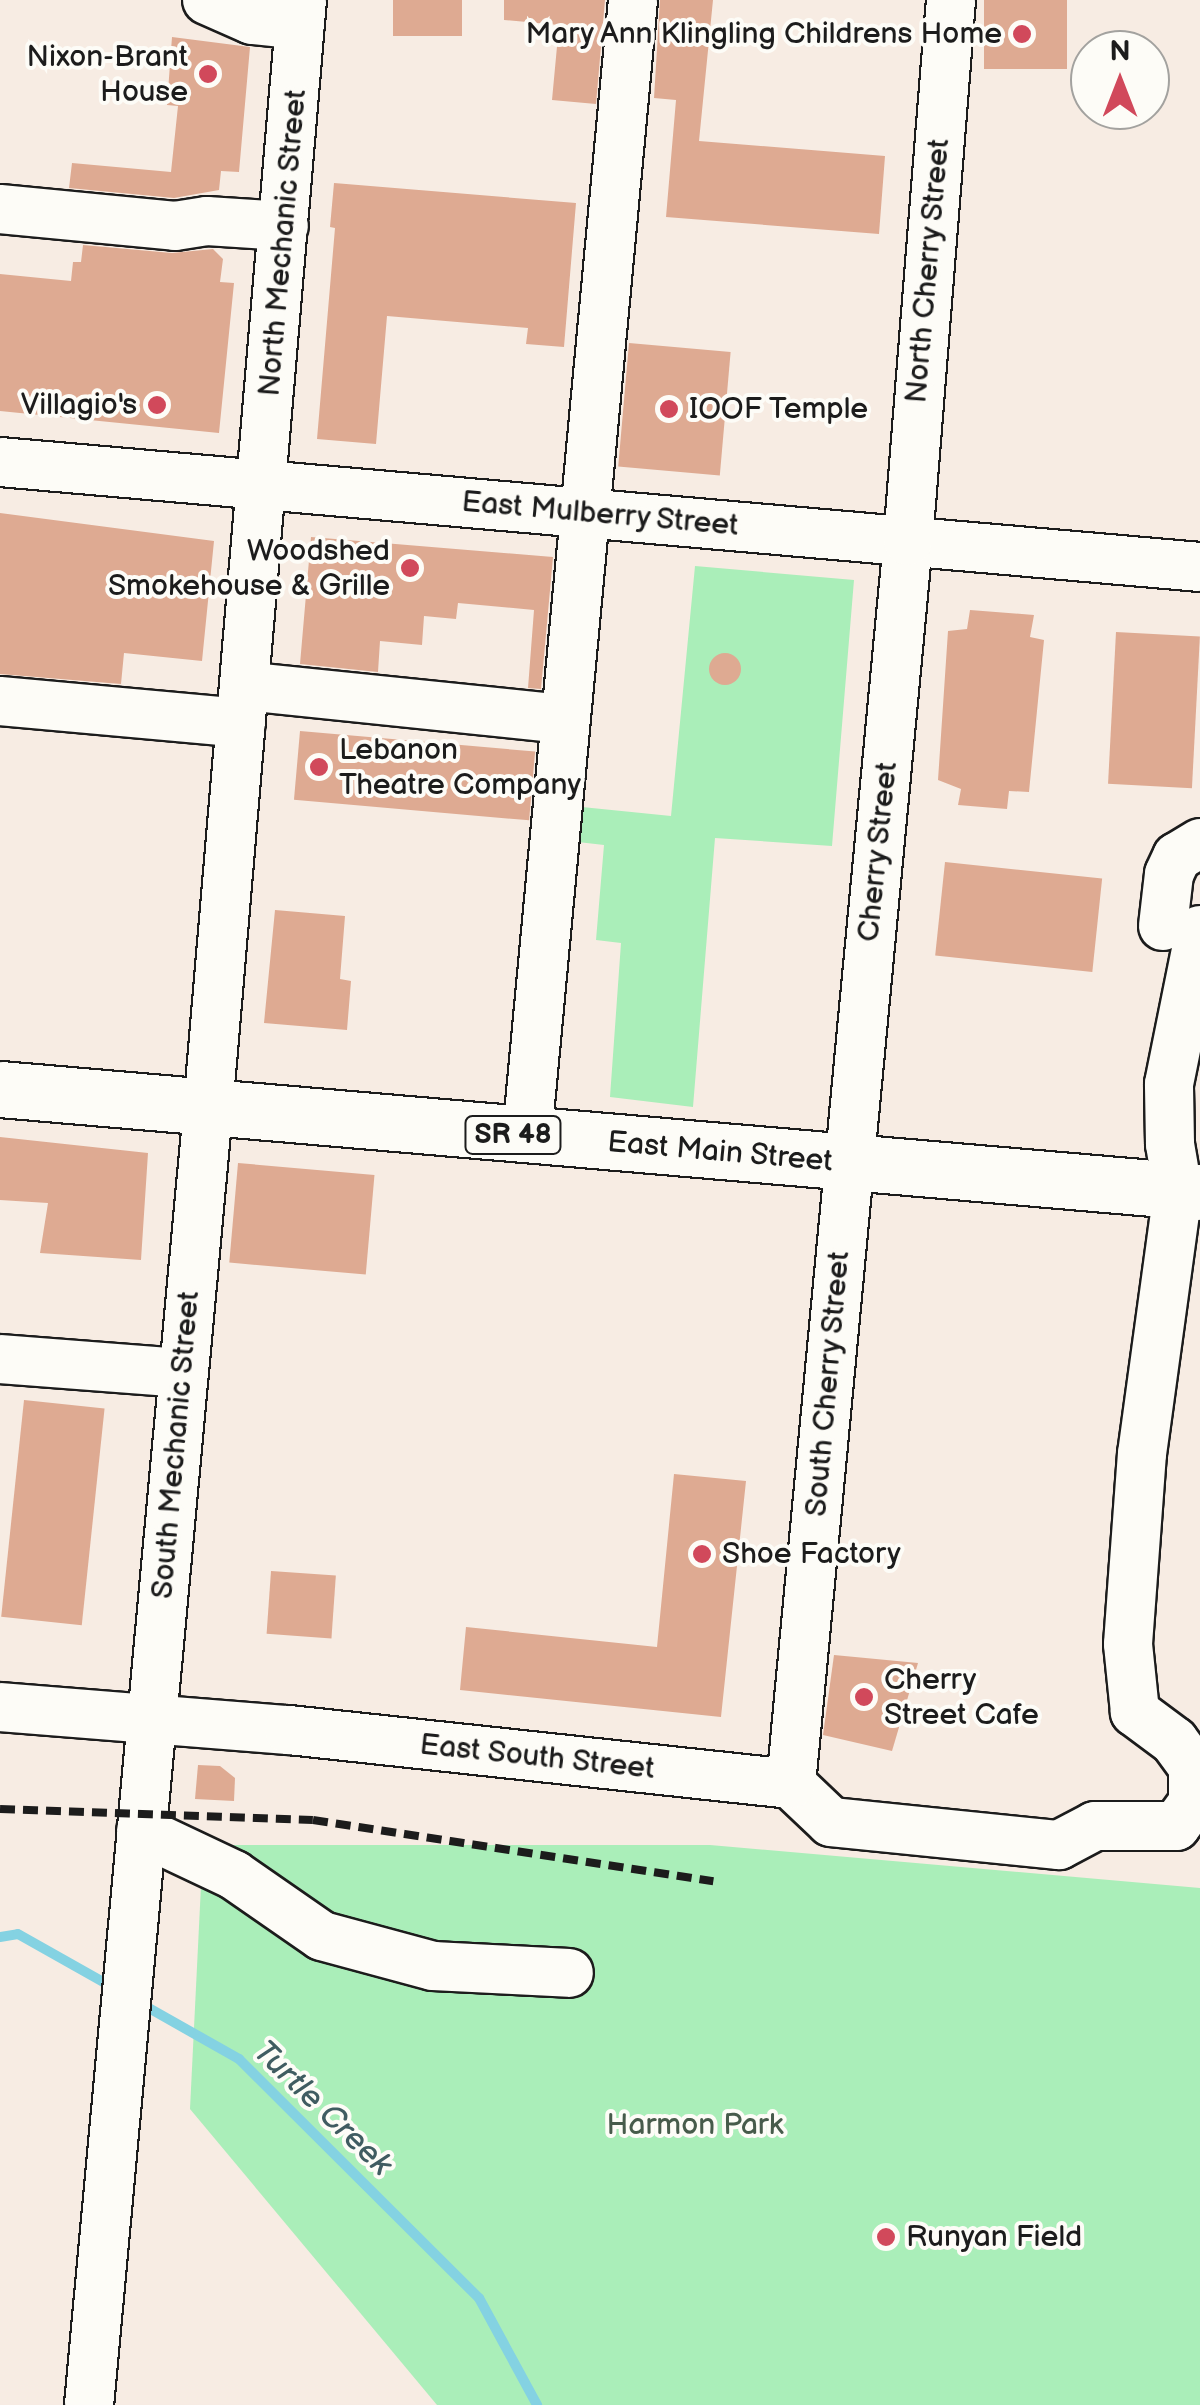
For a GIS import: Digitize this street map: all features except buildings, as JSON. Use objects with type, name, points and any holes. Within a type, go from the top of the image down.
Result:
[{"type":"main road","name":"East Main Street","points":[[0,1089],[1189,1192]]},
{"type":"street","points":[[206,0],[252,20],[301,12]]},
{"type":"street","points":[[527,1136],[582,512],[633,0]]},
{"type":"street","name":"North Cherry Street","points":[[908,541],[950,0]]},
{"type":"street","name":"North Mechanic Street","points":[[262,485],[301,12]]},
{"type":"street","points":[[0,208],[175,226],[207,221],[284,226]]},
{"type":"street","name":"East Mulberry Street","points":[[0,462],[1200,566]]},
{"type":"street","name":"South Mechanic Street","points":[[90,2405],[262,485]]},
{"type":"street","name":"Cherry Street","points":[[848,1162],[908,541]]},
{"type":"street","points":[[0,700],[242,704],[564,719]]},
{"type":"street","points":[[791,1784],[831,1822],[1060,1845],[1095,1826],[1176,1826],[1193,1803],[1193,1767],[1174,1741],[1135,1712],[1128,1644],[1142,1454],[1189,1192],[1170,1144],[1169,1084],[1182,928],[1169,874],[1177,857],[1200,843]]},
{"type":"street","name":"South Cherry Street","points":[[791,1784],[848,1162]]},
{"type":"street","points":[[0,1358],[182,1373]]},
{"type":"street","name":"East South Street","points":[[0,1707],[791,1784]]},
{"type":"street","points":[[141,1831],[234,1875],[322,1936],[433,1966],[569,1972]]},
{"type":"green space","points":[[695,566],[854,580],[832,846],[715,838],[693,1107],[610,1097],[621,943],[596,940],[604,845],[569,841],[572,806],[671,816]]},
{"type":"green space","name":"Harmon Park","points":[[203,1845],[710,1845],[1200,1888],[1200,2405],[437,2405],[190,2109]]},
{"type":"waterway","name":"Turtle Creek","points":[[0,1937],[18,1934],[112,1987]]},
{"type":"waterway","name":"Turtle Creek","points":[[140,2003],[239,2059],[479,2298],[537,2405]]},
{"type":"railway","points":[[0,1809],[313,1820],[713,1881]]},
{"type":"place","name":"Mary Ann Klingling Childrens Home","points":[[1022,34]]},
{"type":"place","name":"Nixon-Brant House","points":[[208,74]]},
{"type":"place","name":"Villagio's","points":[[157,405]]},
{"type":"place","name":"IOOF Temple","points":[[669,409]]},
{"type":"place","name":"Woodshed Smokehouse & Grille","points":[[410,568]]},
{"type":"place","name":"Lebanon Theatre Company","points":[[319,767]]},
{"type":"place","name":"Shoe Factory","points":[[702,1554]]},
{"type":"place","name":"Cherry Street Cafe","points":[[864,1697]]},
{"type":"place","name":"Runyan Field","points":[[886,2237]]}]
